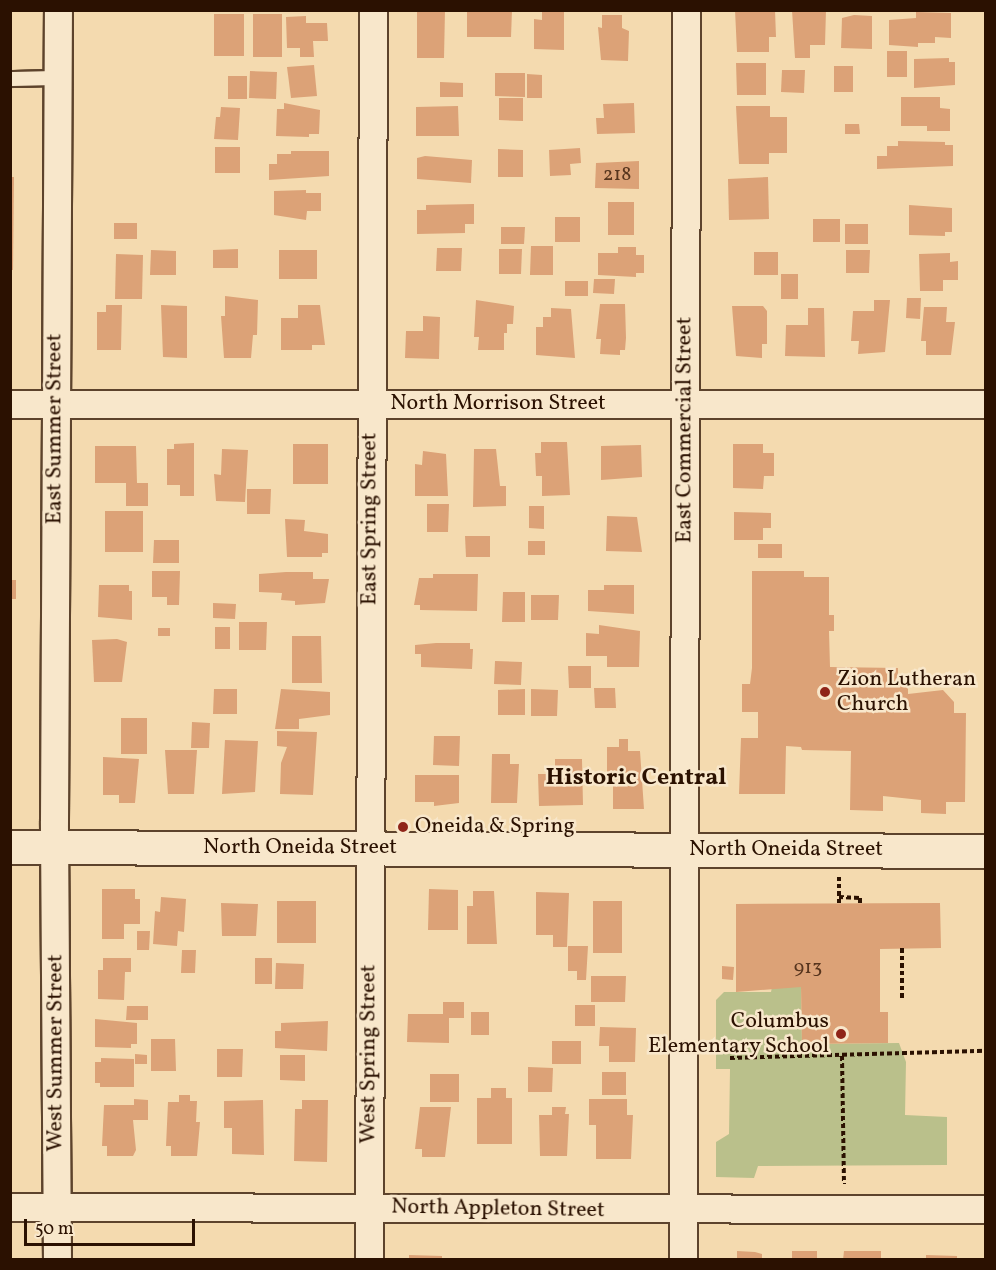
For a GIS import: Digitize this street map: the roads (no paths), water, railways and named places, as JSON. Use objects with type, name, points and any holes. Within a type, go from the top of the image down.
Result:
[{"type":"main road","name":"North Oneida Street","points":[[10,847],[986,851]]},
{"type":"street","name":"East Summer Street","points":[[54,847],[58,10]]},
{"type":"street","name":"East Spring Street","points":[[368,849],[373,10]]},
{"type":"street","name":"East Commercial Street","points":[[683,1260],[686,10]]},
{"type":"street","name":"North Morrison Street","points":[[10,404],[986,404]]},
{"type":"street","name":"West Summer Street","points":[[54,847],[57,1260]]},
{"type":"street","name":"West Spring Street","points":[[368,849],[369,1260]]},
{"type":"street","name":"North Appleton Street","points":[[10,1207],[986,1209]]},
{"type":"lane","points":[[10,79],[57,78]]},
{"type":"place","name":"Zion Lutheran Church","points":[[825,692]]},
{"type":"place","name":"Oneida & Spring","points":[[403,827]]},
{"type":"place","name":"Columbus Elementary School","points":[[841,1034]]},
{"type":"district","name":"Historic Central","points":[[636,779]]}]
